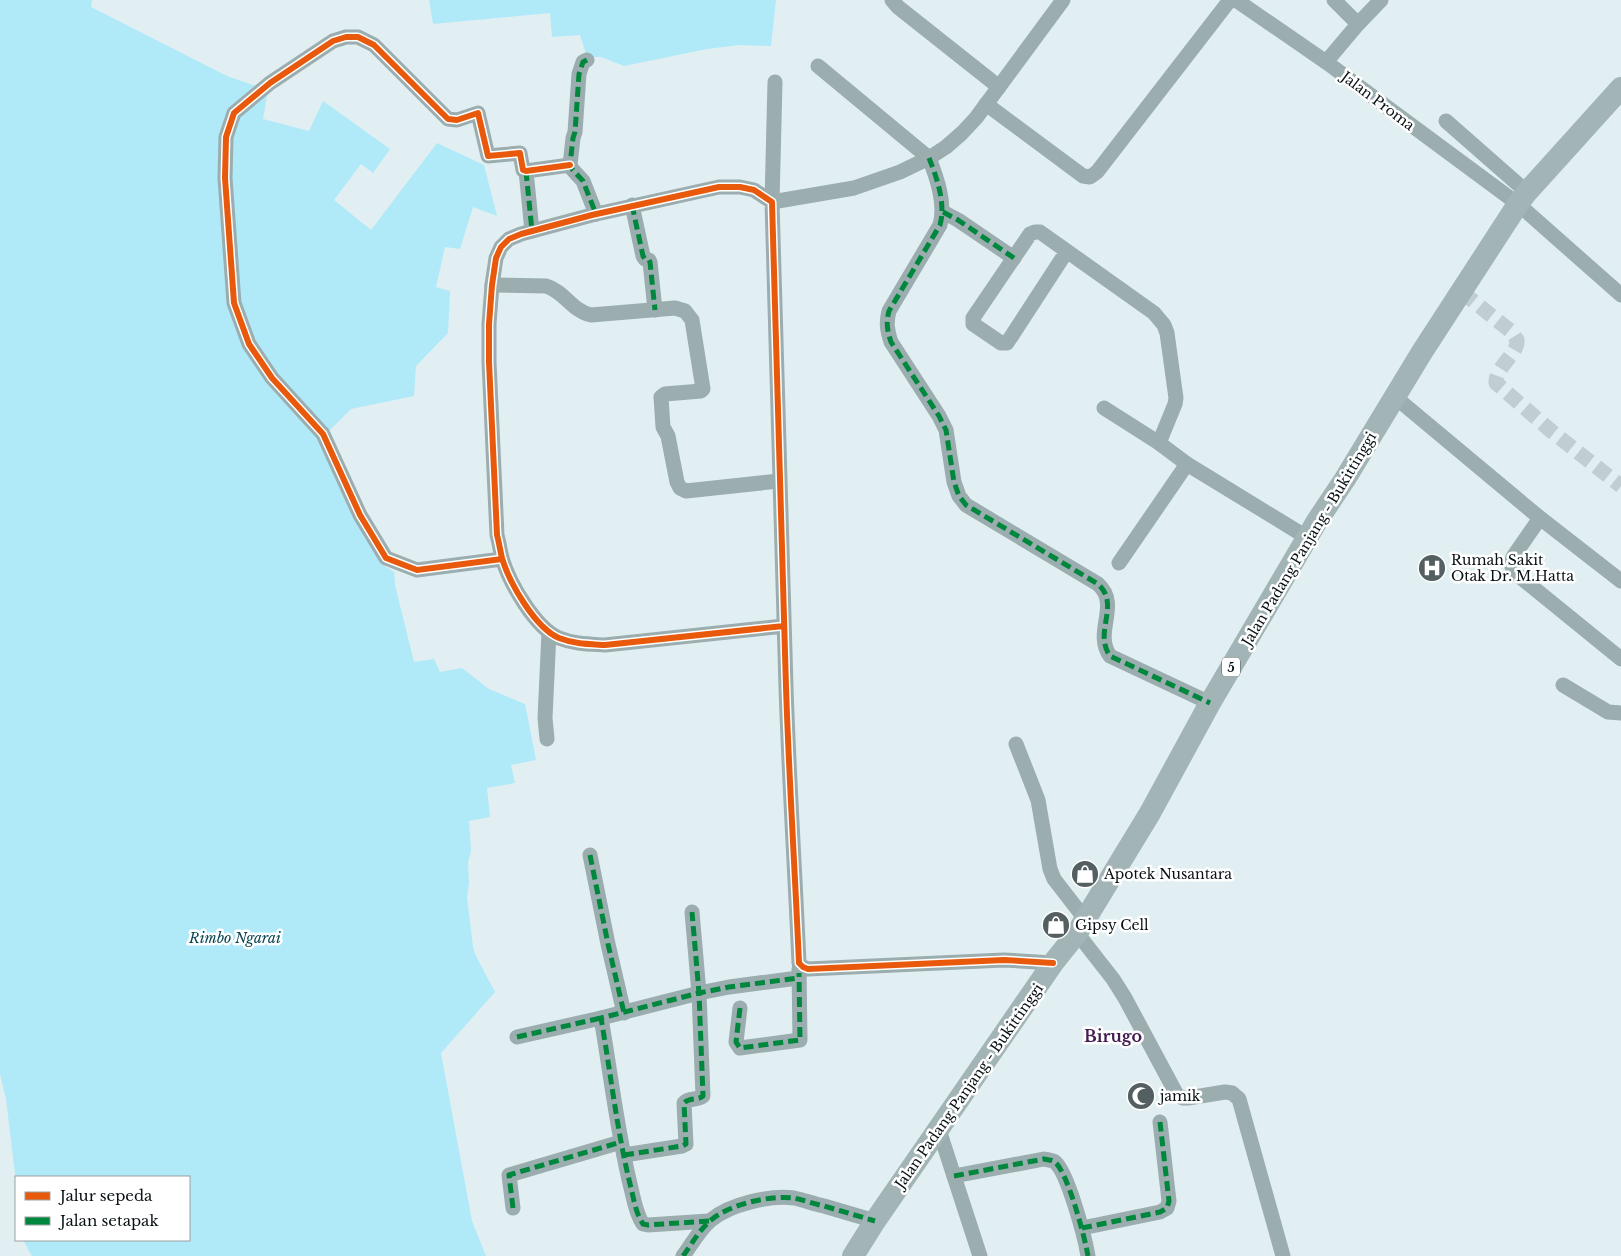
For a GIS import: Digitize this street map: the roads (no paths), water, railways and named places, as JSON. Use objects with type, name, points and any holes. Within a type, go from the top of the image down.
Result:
[{"type":"highway","name":"Jalan Padang Panjang - Bukittinggi","points":[[853,1256],[875,1221],[1081,926],[1150,813],[1210,703],[1317,521],[1346,479],[1422,352],[1523,198],[1618,96]]},
{"type":"street","points":[[892,0],[898,7],[999,87]]},
{"type":"street","points":[[784,626],[605,645],[579,644],[559,638],[549,632],[533,614],[512,582],[502,559],[497,535],[489,362],[492,285],[496,258],[501,247],[509,239],[532,231],[632,205],[719,187],[754,190],[772,202],[854,188],[883,179],[929,158],[962,133],[999,87],[1063,0]]},
{"type":"street","points":[[986,104],[1083,176],[1090,177],[1103,164],[1230,0]]},
{"type":"street","name":"Jalan Proma","points":[[1236,0],[1523,198]]},
{"type":"street","points":[[1334,0],[1358,24]]},
{"type":"street","points":[[1326,62],[1381,0]]},
{"type":"street","points":[[502,559],[417,570],[386,558],[360,516],[323,434],[272,378],[249,344],[234,303],[225,178],[226,137],[234,113],[270,83],[333,40],[358,37],[374,45],[448,119],[457,120],[478,113],[488,156],[520,153],[522,167],[526,171],[532,231]]},
{"type":"street","points":[[587,60],[583,62],[579,74],[576,132],[573,138],[570,165],[583,181],[596,214]]},
{"type":"street","points":[[818,66],[929,158],[934,170],[943,212],[940,225],[889,311],[886,321],[891,342],[946,430],[954,482],[959,496],[966,505],[1098,584],[1104,590],[1107,596],[1108,607],[1104,644],[1110,656],[1210,703]]},
{"type":"street","points":[[740,1008],[736,1042],[740,1048],[800,1040],[799,963],[786,688],[779,481],[772,202],[775,82]]},
{"type":"street","points":[[1446,122],[1620,290]]},
{"type":"street","points":[[526,171],[570,165]]},
{"type":"street","points":[[632,205],[643,256],[644,259],[650,262],[654,310]]},
{"type":"street","points":[[943,212],[1014,258]]},
{"type":"street","points":[[1067,251],[1007,342],[1001,343],[975,326],[973,318],[1030,234],[1040,232],[1067,251],[1154,313],[1164,325],[1168,340],[1176,398],[1159,444]]},
{"type":"street","points":[[492,285],[546,286],[554,288],[582,313],[592,315],[675,308],[685,311],[689,314],[694,328],[703,389],[701,391],[665,394],[661,397],[663,427],[668,436],[677,482],[680,488],[686,491],[779,481]]},
{"type":"street","points":[[1395,397],[1540,518],[1621,581]]},
{"type":"street","points":[[1104,408],[1187,464],[1308,538]]},
{"type":"street","points":[[1119,563],[1187,464]]},
{"type":"street","points":[[1540,518],[1513,557],[1511,564],[1514,572],[1621,659]]},
{"type":"street","points":[[547,740],[545,718],[549,632]]},
{"type":"street","points":[[1563,685],[1608,712],[1621,713]]},
{"type":"street","points":[[1016,744],[1038,800],[1050,869],[1054,879],[1125,998],[1177,1096],[1188,1098],[1225,1092],[1232,1093],[1239,1099],[1283,1256]]},
{"type":"street","points":[[590,855],[624,1013]]},
{"type":"street","points":[[514,1208],[512,1174],[623,1148],[682,1146],[686,1144],[684,1103],[688,1100],[699,1099],[704,1093],[699,993],[692,912]]},
{"type":"street","points":[[799,963],[802,967],[808,969],[1004,960],[1054,963]]},
{"type":"street","points":[[517,1036],[624,1013],[699,993],[798,978]]},
{"type":"street","points":[[601,1018],[623,1148],[639,1218],[643,1224],[709,1221]]},
{"type":"street","points":[[1082,1228],[1160,1212],[1167,1208],[1169,1201],[1160,1122]]},
{"type":"street","points":[[939,1130],[980,1256]]},
{"type":"street","points":[[954,1176],[1044,1159],[1054,1161],[1061,1169],[1082,1228],[1088,1256]]},
{"type":"street","points":[[683,1256],[709,1221],[720,1214],[734,1207],[778,1198],[794,1198],[875,1221]]},
{"type":"tunnel","points":[[1462,292],[1513,333],[1517,340],[1517,345],[1499,371],[1496,383],[1550,430],[1621,486]]},
{"type":"place","name":"Rumah Sakit Otak Dr. M.Hatta","points":[[1432,568]]},
{"type":"place","name":"Apotek Nusantara","points":[[1085,874]]},
{"type":"place","name":"Gipsy Cell","points":[[1056,925]]},
{"type":"place","name":"jamik","points":[[1141,1096]]},
{"type":"district","name":"Birugo","points":[[1113,1036]]},
{"type":"park label","name":"Rimbo Ngarai","points":[[235,938]]}]
